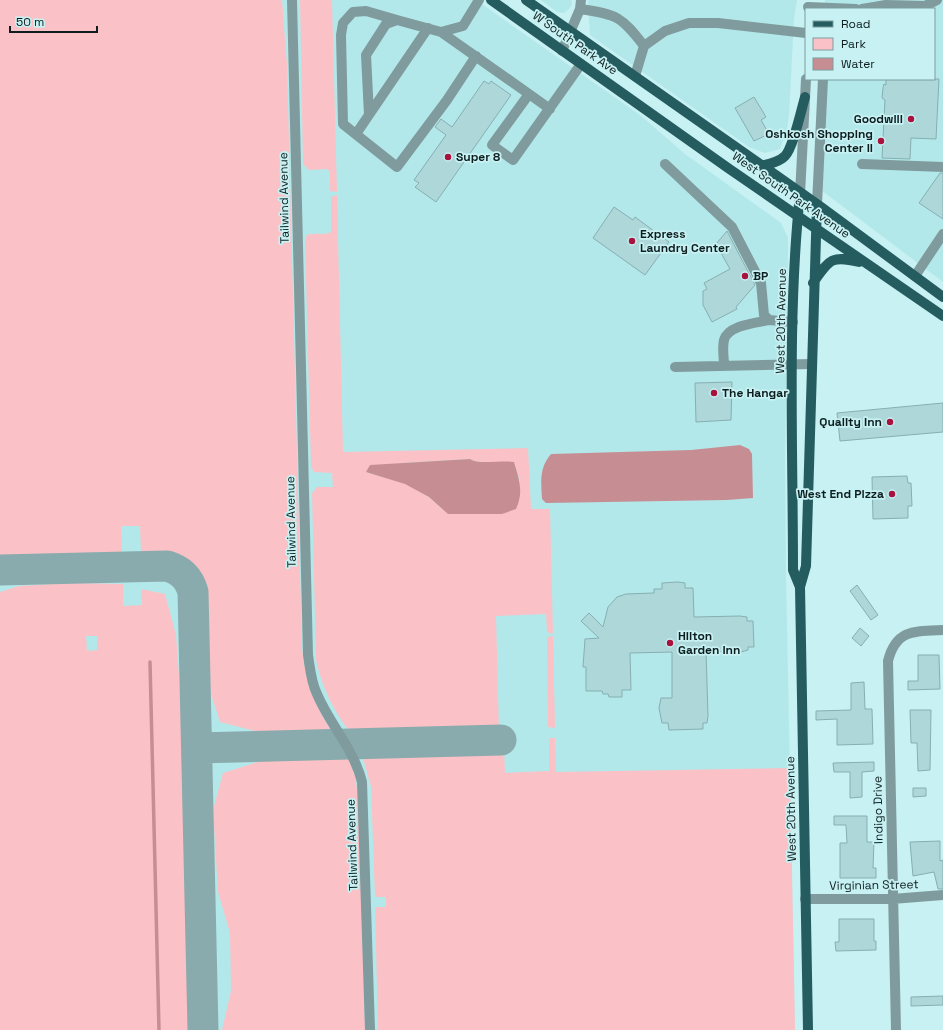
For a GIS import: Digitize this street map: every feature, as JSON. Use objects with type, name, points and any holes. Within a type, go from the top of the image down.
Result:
[{"type":"main road","name":"W South Park Ave","points":[[491,0],[624,94]]},
{"type":"main road","name":"W South Park Ave","points":[[526,0],[635,76]]},
{"type":"main road","name":"West South Park Avenue","points":[[635,76],[800,194],[817,204],[943,297]]},
{"type":"main road","name":"West South Park Avenue","points":[[624,94],[798,217],[943,316]]},
{"type":"main road","points":[[762,166],[779,161],[785,156],[791,145],[805,97]]},
{"type":"main road","name":"West 20th Avenue","points":[[800,194],[792,364],[793,570],[800,587]]},
{"type":"main road","name":"West 20th Avenue","points":[[808,1030],[800,587],[806,566],[813,283],[817,204]]},
{"type":"main road","points":[[813,283],[824,267],[836,259],[842,258],[864,262]]},
{"type":"street","name":"Tailwind Avenue","points":[[292,0],[308,655],[316,694],[347,745],[359,768],[362,782],[370,1030]]},
{"type":"street","points":[[441,32],[463,26],[479,0]]},
{"type":"street","points":[[868,8],[886,5],[925,6],[937,0]]},
{"type":"street","points":[[562,51],[572,33],[581,5],[622,19],[644,46]]},
{"type":"street","points":[[808,5],[825,5],[848,8]]},
{"type":"street","points":[[476,56],[447,100],[397,167],[343,124],[341,35],[343,23],[353,12],[366,11],[441,32],[476,56],[550,109]]},
{"type":"street","points":[[369,115],[366,55],[386,24],[397,20]]},
{"type":"street","points":[[635,76],[644,46],[665,31],[689,23],[718,23],[805,33]]},
{"type":"street","points":[[356,134],[428,28]]},
{"type":"street","points":[[529,94],[492,145],[514,160],[581,64]]},
{"type":"street","name":"West 20th Avenue","points":[[800,194],[806,80]]},
{"type":"street","name":"West 20th Avenue","points":[[817,204],[823,80]]},
{"type":"street","points":[[664,164],[732,227],[761,283],[764,315],[769,320]]},
{"type":"street","points":[[862,164],[943,167]]},
{"type":"street","points":[[915,276],[943,234]]},
{"type":"street","points":[[724,365],[724,340],[728,333],[736,328],[769,320],[793,322]]},
{"type":"street","points":[[675,366],[812,364]]},
{"type":"street","name":"Indigo Drive","points":[[896,1030],[888,661],[891,650],[897,640],[904,635],[915,631],[943,630]]},
{"type":"street","name":"Virginian Street","points":[[805,899],[892,899],[943,895]]},
{"type":"shaded area","points":[[0,0],[476,0],[640,115],[685,154],[781,223],[788,238],[785,461],[786,575],[795,1030],[0,1030]]},
{"type":"shaded area","points":[[541,0],[571,0],[572,4],[564,13],[557,12]]},
{"type":"shaded area","points":[[588,0],[797,0],[794,19],[789,115],[787,129],[780,149],[765,153],[749,147],[590,35]]},
{"type":"shaded area","name":"Oshkosh Shopping Center II","points":[[825,0],[943,0],[943,282],[817,187],[823,80],[935,80],[935,8],[824,8]]},
{"type":"green space","points":[[0,0],[282,0],[287,65],[302,648],[308,683],[321,714],[334,735],[263,733],[220,722],[208,685],[206,590],[204,583],[197,570],[181,555],[174,552],[163,551],[141,553],[140,526],[121,526],[122,552],[0,556]]},
{"type":"green space","points":[[300,0],[332,0],[337,192],[330,191],[330,172],[327,169],[309,170],[303,164]]},
{"type":"green space","points":[[337,195],[343,452],[528,448],[531,509],[550,509],[553,634],[547,632],[546,614],[496,616],[499,733],[352,735],[334,709],[325,690],[316,660],[312,493],[317,487],[333,487],[332,473],[314,472],[311,467],[305,240],[307,235],[326,234],[331,232],[331,197]],"holes":[[[469,459],[473,461],[514,463],[520,481],[520,501],[502,514],[448,514],[429,497],[405,483],[366,472],[402,463]]]},
{"type":"green space","points":[[71,583],[123,584],[123,606],[142,605],[141,589],[165,594],[176,635],[183,731],[190,1030],[0,1030],[0,592],[19,586]],"holes":[[[86,636],[97,636],[97,650],[87,651]]]},
{"type":"green space","points":[[553,636],[555,728],[548,727],[547,637]]},
{"type":"green space","points":[[550,738],[555,738],[556,772],[790,768],[795,1030],[378,1030],[375,907],[386,907],[386,897],[375,897],[371,787],[362,754],[504,749],[505,773],[549,771]]},
{"type":"green space","points":[[347,755],[355,776],[359,803],[365,1030],[222,1030],[231,991],[230,933],[218,892],[213,810],[223,773],[261,761]]},
{"type":"water","points":[[740,445],[749,449],[752,454],[753,498],[727,500],[546,503],[542,499],[541,481],[544,465],[551,454],[691,450]]},
{"type":"water","points":[[470,459],[479,462],[514,462],[520,486],[520,497],[516,509],[502,514],[448,514],[429,497],[405,484],[366,472],[370,465]]},
{"type":"building","name":"Goodwill","points":[[939,79],[936,139],[911,138],[910,159],[882,158],[885,100],[882,98],[884,84],[886,85],[886,80]]},
{"type":"building","name":"Super 8","points":[[484,81],[489,84],[491,81],[511,95],[436,202],[415,187],[419,183],[414,180],[446,135],[435,127],[441,119],[452,127]]},
{"type":"building","points":[[754,97],[766,117],[761,120],[769,134],[754,141],[735,108]]},
{"type":"building","points":[[940,173],[943,173],[943,219],[919,203]]},
{"type":"building","name":"Express Laundry Center","points":[[614,207],[633,220],[635,217],[669,242],[645,275],[593,238]]},
{"type":"building","points":[[727,231],[755,285],[736,307],[737,309],[712,322],[703,305],[703,291],[707,289],[704,283],[730,269],[716,244]]},
{"type":"building","name":"The Hangar","points":[[732,382],[731,420],[696,422],[695,383]]},
{"type":"building","name":"Quality Inn","points":[[943,403],[943,432],[840,441],[837,413]]},
{"type":"building","name":"West End Pizza","points":[[907,476],[908,483],[911,483],[912,506],[908,506],[908,518],[873,519],[872,477]]},
{"type":"building","name":"Hilton Garden Inn","points":[[662,583],[685,583],[685,588],[693,588],[694,617],[740,616],[747,617],[747,621],[753,621],[754,647],[748,647],[748,650],[741,652],[706,651],[708,716],[707,723],[703,723],[703,729],[669,730],[668,723],[662,723],[659,708],[661,698],[672,698],[672,652],[630,653],[631,690],[622,690],[622,697],[609,697],[608,694],[603,694],[602,691],[586,691],[586,667],[583,667],[585,639],[599,638],[581,621],[589,613],[603,627],[608,607],[617,597],[626,594],[654,593],[654,589],[662,589]]},
{"type":"building","points":[[857,585],[878,615],[871,620],[850,591]]},
{"type":"building","points":[[860,628],[869,636],[861,646],[852,638]]},
{"type":"building","points":[[918,655],[939,655],[940,689],[908,690],[908,681],[918,681]]},
{"type":"building","points":[[864,682],[865,709],[872,709],[873,744],[837,745],[837,719],[816,720],[816,711],[851,710],[851,683]]},
{"type":"building","points":[[910,710],[931,710],[930,770],[918,771],[917,743],[911,743]]},
{"type":"building","points":[[874,762],[874,771],[862,772],[862,797],[850,798],[850,772],[834,772],[833,763]]},
{"type":"building","points":[[913,788],[926,788],[926,796],[913,797]]},
{"type":"building","points":[[834,816],[867,816],[867,842],[874,842],[873,868],[876,868],[876,878],[840,878],[840,843],[847,843],[846,825],[834,825]]},
{"type":"building","points":[[940,841],[940,861],[943,860],[943,889],[938,889],[934,872],[913,876],[910,842]]},
{"type":"building","points":[[839,919],[874,919],[874,941],[876,941],[876,950],[836,951],[835,942],[839,942]]},
{"type":"building","points":[[943,996],[943,1005],[911,1006],[911,997]]},
{"type":"waterway","points":[[150,662],[159,1030]]},
{"type":"taxiway","points":[[0,570],[167,566],[184,575],[191,587],[193,592],[203,1030]]},
{"type":"taxiway","points":[[197,748],[501,740]]},
{"type":"place","name":"Goodwill","points":[[911,119]]},
{"type":"place","name":"Oshkosh Shopping Center II","points":[[881,141]]},
{"type":"place","name":"Super 8","points":[[448,157]]},
{"type":"place","name":"Express Laundry Center","points":[[632,241]]},
{"type":"place","name":"BP","points":[[745,276]]},
{"type":"place","name":"The Hangar","points":[[714,393]]},
{"type":"place","name":"Quality Inn","points":[[890,422]]},
{"type":"place","name":"West End Pizza","points":[[892,494]]},
{"type":"place","name":"Hilton Garden Inn","points":[[670,643]]}]
